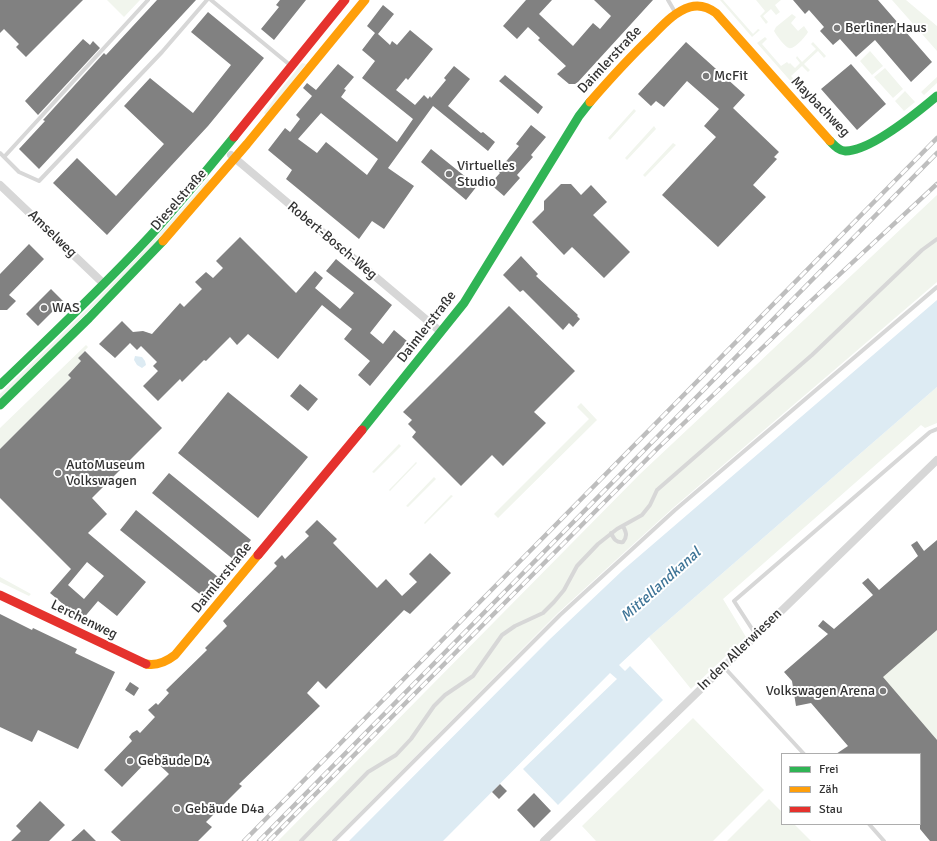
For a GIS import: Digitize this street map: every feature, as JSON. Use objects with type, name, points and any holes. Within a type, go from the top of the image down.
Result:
[{"type":"street","name":"Dieselstraße","points":[[0,386],[104,284],[156,230],[346,0]]},
{"type":"street","name":"Dieselstraße","points":[[0,404],[79,329],[174,228],[295,87],[365,0]]},
{"type":"street","name":"Daimlerstraße","points":[[157,665],[171,659],[182,647],[464,303],[579,116],[599,90],[640,47],[676,14],[701,3]]},
{"type":"street","name":"Maybachweg","points":[[701,3],[716,13],[823,134],[838,148],[844,151],[856,149],[888,133],[911,118],[937,96]]},
{"type":"street","name":"Robert-Bosch-Weg","points":[[224,149],[441,332]]},
{"type":"street","name":"Amselweg","points":[[0,185],[104,284]]},
{"type":"street","name":"In den Allerwiesen","points":[[544,841],[937,460]]},
{"type":"street","name":"Lerchenweg","points":[[0,595],[141,663],[157,665]]},
{"type":"lane","points":[[4,157],[148,0]]},
{"type":"lane","points":[[0,153],[20,172],[39,181],[162,52],[207,0]]},
{"type":"lane","points":[[211,0],[292,67]]},
{"type":"lane","points":[[668,0],[676,14]]},
{"type":"lane","points":[[301,841],[368,772],[401,750],[411,739],[434,706],[445,695],[472,676],[502,635],[515,626],[543,613],[554,602],[564,590],[577,566],[598,544],[611,533],[642,515],[650,505],[657,490],[812,355],[922,250],[937,239]]},
{"type":"lane","points":[[334,841],[560,616],[657,526],[937,287]]},
{"type":"lane","points":[[756,635],[734,601],[924,437],[937,429]]},
{"type":"lane","points":[[611,533],[614,540],[623,542],[626,538],[626,534],[622,526]]},
{"type":"lane","points":[[723,666],[803,753]]},
{"type":"lane","points":[[870,825],[884,841]]},
{"type":"shaded area","points":[[107,0],[140,0],[124,17]]},
{"type":"shaded area","points":[[720,0],[723,0],[753,34],[758,29],[760,30],[752,37]]},
{"type":"shaded area","points":[[756,0],[781,0],[775,5],[780,12],[776,15],[771,9],[763,16],[768,22],[766,24],[760,16],[765,11]]},
{"type":"shaded area","points":[[892,0],[906,0],[937,26],[937,51]]},
{"type":"shaded area","points":[[792,14],[796,17],[791,23],[798,31],[804,26],[808,32],[797,45],[789,48],[774,31],[776,27]]},
{"type":"shaded area","points":[[765,37],[767,39],[762,44],[781,66],[787,62],[795,68],[800,63],[796,58],[797,56],[802,62],[816,49],[811,44],[813,42],[826,56],[824,58],[818,51],[804,64],[810,70],[808,72],[802,66],[791,76],[797,82],[794,85],[757,43]]},
{"type":"shaded area","points":[[870,51],[883,66],[872,75],[860,61]]},
{"type":"shaded area","points":[[302,63],[306,64],[266,115],[264,113]]},
{"type":"shaded area","points":[[885,68],[903,89],[893,98],[874,77]]},
{"type":"shaded area","points":[[937,77],[937,83],[924,95],[921,92]]},
{"type":"shaded area","points":[[905,91],[915,102],[904,111],[895,101]]},
{"type":"shaded area","points":[[634,109],[636,111],[610,140],[608,138]]},
{"type":"shaded area","points":[[654,126],[656,129],[627,160],[625,158]]},
{"type":"shaded area","points":[[673,143],[676,145],[645,177],[643,175]]},
{"type":"shaded area","points":[[208,179],[211,181],[159,240],[0,400],[0,394],[107,289]]},
{"type":"shaded area","points":[[937,195],[937,282],[673,508],[558,613],[331,841],[278,841],[640,474]]},
{"type":"shaded area","points":[[86,345],[88,347],[78,358],[81,361],[68,375],[71,378],[0,449],[0,428]]},
{"type":"shaded area","points":[[937,387],[937,423],[925,428],[921,425],[723,599],[746,637],[691,689],[649,637]]},
{"type":"shaded area","points":[[581,403],[597,420],[498,518],[494,514],[589,419],[577,407]]},
{"type":"shaded area","points":[[399,444],[401,446],[374,473],[372,472]]},
{"type":"shaded area","points":[[416,462],[417,463],[390,491],[389,490]]},
{"type":"shaded area","points":[[434,477],[436,479],[408,507],[406,506]]},
{"type":"shaded area","points":[[451,495],[453,496],[425,524],[424,523]]},
{"type":"shaded area","name":"Volkswagen Arena","points":[[937,559],[937,824],[921,753],[873,753],[862,617]]},
{"type":"shaded area","points":[[0,577],[31,594],[29,596],[0,582]]},
{"type":"shaded area","points":[[693,718],[764,790],[713,841],[596,841],[582,826]]},
{"type":"shaded area","points":[[769,799],[781,811],[781,825],[795,825],[811,841],[727,841]]},
{"type":"water","name":"Mittellandkanal","points":[[937,300],[937,387],[649,637],[619,665],[625,671],[630,666],[663,700],[558,805],[523,769],[617,679],[610,673],[443,841],[349,841],[549,640],[623,570]]},
{"type":"water","points":[[135,356],[142,357],[146,365],[142,368],[137,365],[134,360]]},
{"type":"building","points":[[0,0],[83,0],[26,57],[16,47],[19,44],[4,29],[0,33]]},
{"type":"building","points":[[157,0],[196,0],[39,169],[19,149],[45,121],[43,120],[104,53],[106,55]]},
{"type":"building","points":[[280,0],[306,0],[274,40],[261,29],[279,7],[276,5]]},
{"type":"building","points":[[526,0],[552,0],[539,14],[573,46],[593,23],[600,29],[611,16],[594,0],[653,0],[578,82],[575,84],[569,84],[557,74],[566,66],[538,40],[540,38],[528,27],[517,39],[503,26]]},
{"type":"building","name":"Berliner Haus","points":[[793,0],[878,0],[932,62],[911,82],[875,40],[856,57],[840,39],[833,45],[820,31],[824,27],[809,10],[805,14]]},
{"type":"building","points":[[383,5],[394,14],[378,34],[390,45],[392,41],[397,45],[410,30],[433,49],[408,80],[406,78],[396,90],[415,105],[424,95],[428,99],[430,96],[431,98],[446,80],[444,78],[454,66],[470,79],[448,106],[481,133],[483,132],[495,142],[488,151],[433,106],[388,168],[414,186],[384,229],[372,221],[359,239],[286,179],[292,170],[268,150],[285,128],[290,132],[300,119],[296,115],[312,96],[303,88],[307,83],[316,90],[338,64],[354,77],[344,89],[346,90],[341,97],[397,142],[413,119],[362,78],[375,61],[362,50],[375,33],[367,26]],"holes":[[[321,113],[378,159],[367,175],[326,142],[317,153],[298,139]]]},
{"type":"building","points":[[208,12],[264,58],[208,126],[107,235],[53,183],[77,158],[116,196],[164,144],[124,106],[150,78],[193,113],[231,65],[191,32]]},
{"type":"building","points":[[83,39],[90,45],[93,41],[100,48],[38,115],[25,101]]},
{"type":"building","points":[[686,42],[745,95],[733,108],[779,152],[774,157],[777,159],[753,185],[766,197],[718,247],[662,195],[716,137],[704,126],[719,109],[687,81],[664,107],[656,101],[651,106],[638,94]]},
{"type":"building","points":[[851,64],[886,104],[857,130],[821,89]]},
{"type":"building","points":[[505,75],[543,107],[538,114],[499,81]]},
{"type":"building","points":[[531,125],[546,137],[531,155],[533,157],[517,175],[520,178],[504,196],[490,184],[500,173],[498,171],[519,146],[516,144]]},
{"type":"building","name":"Virtuelles Studio","points":[[431,149],[477,186],[466,200],[421,162]]},
{"type":"building","points":[[561,184],[571,184],[581,195],[591,185],[607,202],[593,215],[630,252],[604,278],[572,247],[564,255],[532,222],[544,210],[544,201]]},
{"type":"building","points":[[240,237],[296,293],[315,271],[323,278],[315,288],[340,309],[354,293],[326,271],[336,259],[392,305],[370,333],[383,344],[394,330],[407,341],[370,386],[358,375],[370,361],[344,339],[352,329],[322,305],[278,359],[248,334],[237,345],[230,337],[206,361],[204,360],[182,382],[180,379],[158,401],[143,386],[158,371],[153,366],[157,362],[141,346],[137,350],[130,343],[115,358],[99,344],[122,321],[133,332],[143,331],[152,334],[180,303],[184,307],[202,289],[195,282],[206,272],[213,278],[223,268],[216,261]]},
{"type":"building","points":[[29,244],[44,259],[9,295],[16,301],[7,310],[0,310],[0,274]]},
{"type":"building","points":[[521,256],[538,274],[536,276],[578,315],[577,316],[580,319],[573,327],[569,323],[563,330],[523,290],[520,292],[503,275]]},
{"type":"building","name":"WAS","points":[[51,289],[63,301],[38,326],[26,314]]},
{"type":"building","points":[[509,306],[575,371],[534,412],[546,423],[503,466],[492,455],[461,486],[412,437],[416,432],[408,424],[412,420],[403,412]]},
{"type":"building","name":"AutoMuseum Volkswagen","points":[[85,351],[162,428],[92,498],[107,514],[88,533],[146,582],[117,616],[98,601],[82,620],[50,593],[71,569],[0,498],[0,449],[71,378],[68,375],[81,361],[78,358]],"holes":[[[87,562],[104,576],[84,599],[68,585]]]},
{"type":"building","points":[[300,384],[318,399],[308,411],[290,396]]},
{"type":"building","points":[[228,392],[308,457],[258,518],[178,453]]},
{"type":"building","points":[[169,473],[251,540],[234,560],[152,493]]},
{"type":"building","points":[[136,510],[218,577],[202,596],[120,530]]},
{"type":"building","points":[[317,520],[337,539],[333,543],[377,588],[386,579],[402,596],[417,582],[409,574],[430,553],[451,573],[410,614],[404,610],[326,689],[318,681],[307,693],[320,706],[239,784],[242,786],[206,822],[212,827],[198,841],[121,841],[111,832],[169,774],[151,757],[122,787],[104,770],[132,741],[129,737],[132,733],[137,730],[140,733],[155,717],[148,710],[156,703],[158,705],[169,693],[166,690],[207,650],[205,648],[227,626],[223,621],[277,566],[274,563],[282,555],[285,559],[309,536],[305,532]]},
{"type":"building","name":"Volkswagen Arena","points":[[937,540],[937,630],[883,677],[937,740],[937,841],[930,841],[920,829],[921,753],[838,753],[848,746],[811,703],[796,706],[792,681],[784,672],[828,634],[818,626],[823,620],[834,629],[873,595],[862,583],[868,578],[879,590],[918,556],[911,545],[917,541],[924,551]]},
{"type":"building","points":[[0,614],[32,630],[33,628],[77,649],[75,653],[115,672],[78,749],[38,730],[32,742],[0,727]]},
{"type":"building","points":[[130,682],[139,688],[134,696],[125,690]]},
{"type":"building","points":[[500,784],[507,791],[499,799],[492,792]]},
{"type":"building","points":[[534,793],[551,811],[534,828],[517,810]]},
{"type":"building","points":[[40,801],[65,825],[49,841],[11,841],[21,831],[16,826]]},
{"type":"building","points":[[84,829],[96,841],[71,841]]},
{"type":"railway","points":[[244,841],[937,138]]},
{"type":"railway","points":[[259,841],[937,153]]},
{"type":"railway","points":[[269,841],[658,448],[811,301],[937,184]]},
{"type":"traffic: fast","points":[[830,141],[843,151],[855,150],[867,145],[893,130],[937,96]]},
{"type":"traffic: fast","points":[[362,430],[464,303],[579,116],[590,102]]},
{"type":"traffic: fast","points":[[0,385],[77,311],[151,235],[234,137]]},
{"type":"traffic: fast","points":[[0,405],[89,318],[163,241]]},
{"type":"traffic: slow","points":[[163,241],[247,144],[365,0]]},
{"type":"traffic: slow","points":[[590,102],[628,60],[669,19],[684,9],[694,6],[701,6],[716,13],[830,141]]},
{"type":"traffic: slow","points":[[146,664],[161,663],[175,655],[258,555]]},
{"type":"traffic: jam","points":[[234,137],[345,0]]},
{"type":"traffic: jam","points":[[258,555],[362,430]]},
{"type":"traffic: jam","points":[[0,595],[146,664]]},
{"type":"place","name":"Berliner Haus","points":[[837,28]]},
{"type":"place","name":"McFit","points":[[706,76]]},
{"type":"place","name":"Virtuelles Studio","points":[[449,174]]},
{"type":"place","name":"WAS","points":[[44,308]]},
{"type":"place","name":"AutoMuseum Volkswagen","points":[[58,473]]},
{"type":"place","name":"Volkswagen Arena","points":[[883,691]]},
{"type":"place","name":"Gebäude D4","points":[[130,761]]},
{"type":"place","name":"Gebäude D4a","points":[[177,809]]}]
